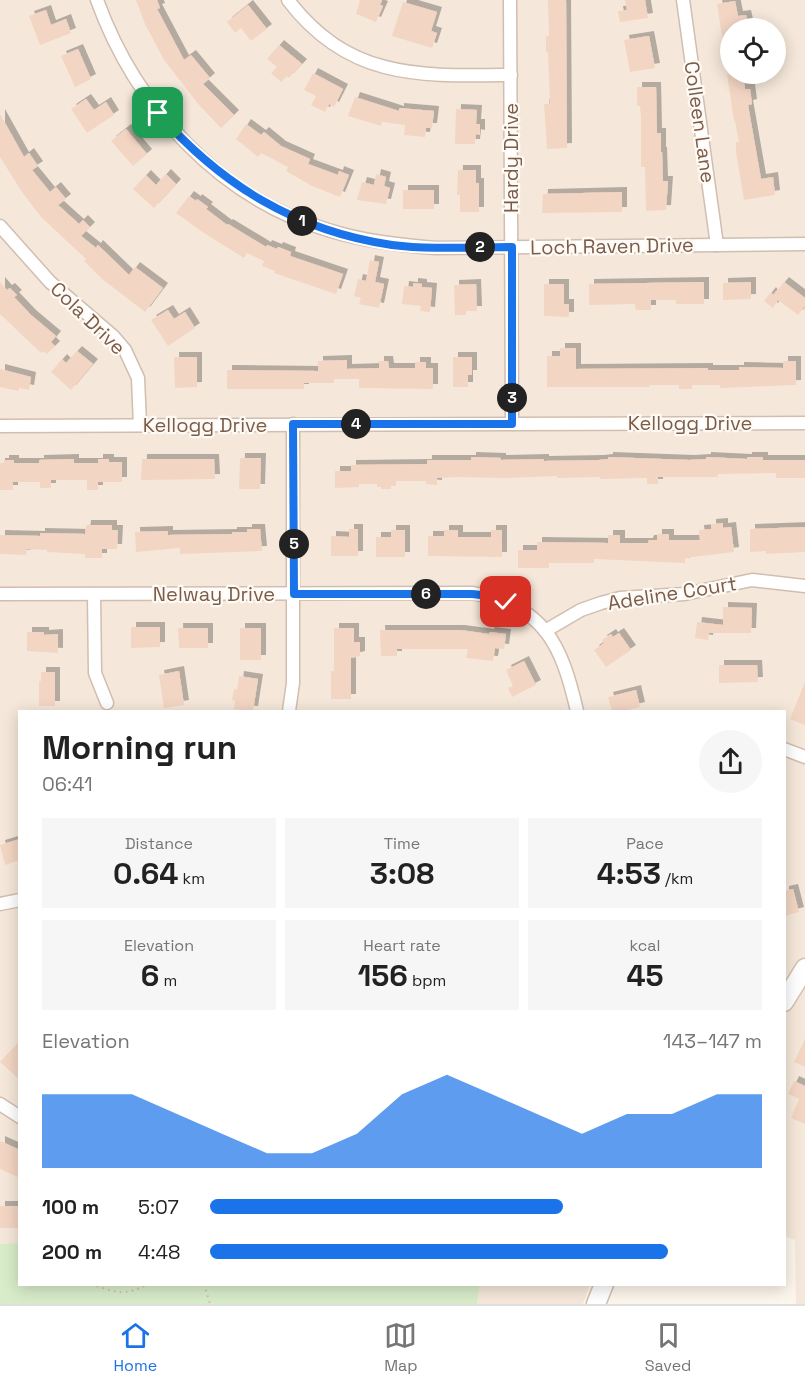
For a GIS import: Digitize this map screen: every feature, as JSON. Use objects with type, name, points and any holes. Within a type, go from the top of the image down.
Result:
[{"type":"main road","points":[[786,996],[805,968]]},
{"type":"main road","points":[[596,1304],[603,1286]]},
{"type":"street","name":"Loch Raven Drive","points":[[97,0],[120,56],[158,113],[180,138],[231,182],[293,217],[325,230],[394,245],[435,248],[805,244]]},
{"type":"street","points":[[288,0],[314,28],[333,43],[354,56],[376,65],[400,72],[423,75],[511,75]]},
{"type":"street","name":"Hardy Drive","points":[[510,0],[512,424]]},
{"type":"street","name":"Colleen Lane","points":[[683,0],[717,245]]},
{"type":"street","name":"Cola Drive","points":[[0,226],[50,282],[113,336],[125,350],[138,378],[140,425]]},
{"type":"street","name":"Kellogg Drive","points":[[0,426],[805,423]]},
{"type":"street","points":[[289,710],[293,683],[293,424]]},
{"type":"street","name":"Adeline Court","points":[[545,631],[581,610],[620,598],[685,594],[752,580],[805,586]]},
{"type":"street","name":"Nelway Drive","points":[[0,594],[472,594],[490,596],[521,610],[545,631],[561,654],[577,710]]},
{"type":"street","points":[[94,594],[94,666],[100,689],[107,703]]},
{"type":"street","points":[[786,750],[805,758]]},
{"type":"street","points":[[0,904],[18,900]]},
{"type":"street","points":[[0,1104],[18,1116]]},
{"type":"path","points":[[97,1286],[114,1292],[128,1293],[144,1286]]},
{"type":"path","points":[[205,1286],[210,1304]]},
{"type":"shaded area","points":[[0,0],[805,0],[805,1304],[796,1304],[795,1240],[786,1237],[786,710],[18,710],[18,1243],[0,1244]]},
{"type":"shaded area","points":[[480,1286],[589,1286],[583,1304],[477,1304]]},
{"type":"green space","points":[[18,1243],[18,1286],[480,1286],[477,1304],[0,1304],[0,1244]]},
{"type":"building","points":[[136,0],[157,0],[160,8],[157,9],[184,60],[191,55],[210,78],[203,84],[234,115],[221,128],[199,105],[164,60],[145,24]]},
{"type":"building","points":[[360,0],[382,0],[380,5],[383,6],[376,22],[356,14]]},
{"type":"building","points":[[548,0],[566,0],[567,148],[547,149],[544,104],[550,104],[548,52],[546,52],[546,36],[549,36]]},
{"type":"building","points":[[625,0],[645,0],[648,18],[620,22],[618,11],[627,10]]},
{"type":"building","points":[[735,1],[738,16],[746,15],[747,18],[720,18],[720,24],[717,4]]},
{"type":"building","points":[[403,2],[437,12],[431,31],[437,33],[432,48],[392,36]]},
{"type":"building","points":[[248,5],[267,29],[251,41],[241,28],[235,33],[227,22]]},
{"type":"building","points":[[46,10],[51,25],[66,19],[71,33],[40,45],[29,16]]},
{"type":"building","points":[[649,36],[655,68],[630,72],[624,40]]},
{"type":"building","points":[[279,45],[302,64],[289,78],[287,76],[281,82],[271,73],[277,67],[267,59]]},
{"type":"building","points":[[78,49],[91,79],[75,87],[61,56]]},
{"type":"building","points":[[313,73],[343,89],[334,107],[329,104],[325,112],[311,105],[316,96],[304,90]]},
{"type":"building","points":[[728,84],[744,84],[745,89],[750,89],[752,104],[748,105],[761,179],[773,177],[775,195],[744,200],[736,152],[736,142],[739,142]]},
{"type":"building","points":[[637,87],[656,87],[657,133],[661,133],[663,181],[668,181],[666,210],[646,211],[645,167],[641,167],[641,118],[640,106],[637,106]]},
{"type":"building","points":[[355,97],[399,111],[399,108],[434,111],[432,128],[426,128],[425,137],[404,135],[405,125],[382,122],[381,126],[348,116]]},
{"type":"building","points":[[86,99],[94,110],[106,102],[114,115],[87,133],[71,109]]},
{"type":"building","points":[[456,109],[477,110],[476,124],[480,124],[480,135],[476,134],[475,144],[455,144]]},
{"type":"building","points":[[0,114],[24,157],[29,153],[38,166],[32,170],[50,192],[56,187],[66,199],[58,205],[79,224],[83,220],[90,227],[81,236],[96,248],[98,245],[129,275],[135,267],[163,288],[145,312],[102,279],[84,261],[86,259],[41,217],[22,192],[0,157]]},
{"type":"building","points":[[246,124],[261,135],[264,132],[281,146],[310,159],[308,164],[338,175],[339,171],[349,175],[340,197],[312,186],[286,171],[288,167],[261,153],[258,157],[236,139]]},
{"type":"building","points":[[126,129],[147,154],[133,166],[111,141]]},
{"type":"building","points":[[458,170],[476,170],[476,183],[479,183],[479,212],[460,212],[460,195],[457,195]]},
{"type":"building","points":[[166,174],[176,184],[154,208],[133,189],[146,175],[156,185]]},
{"type":"building","points":[[376,174],[386,177],[384,186],[390,188],[386,204],[357,200],[362,182],[374,185]]},
{"type":"building","points":[[403,190],[434,190],[434,209],[403,209]]},
{"type":"building","points":[[622,192],[622,212],[542,213],[543,194]]},
{"type":"building","points":[[189,196],[208,207],[206,209],[227,225],[266,247],[267,245],[277,249],[278,247],[291,252],[290,256],[343,274],[336,294],[274,273],[275,271],[262,266],[264,261],[247,253],[244,258],[201,231],[176,213]]},
{"type":"building","points":[[370,260],[379,262],[375,282],[384,284],[379,308],[359,304],[361,298],[354,296],[358,279],[366,281]]},
{"type":"building","points":[[0,282],[7,290],[10,288],[17,295],[14,297],[31,315],[56,336],[51,342],[55,346],[47,354],[43,351],[41,353],[0,314]]},
{"type":"building","points":[[704,282],[704,304],[676,304],[676,300],[651,300],[651,310],[636,310],[635,304],[589,305],[589,284]]},
{"type":"building","points":[[751,282],[751,299],[723,300],[723,283]]},
{"type":"building","points":[[784,282],[805,298],[805,306],[798,315],[778,300],[773,308],[764,301],[771,292],[773,295]]},
{"type":"building","points":[[413,283],[432,288],[430,312],[420,311],[421,306],[402,304],[404,286],[413,287]]},
{"type":"building","points":[[476,284],[477,311],[466,311],[466,315],[455,315],[454,285]]},
{"type":"building","points":[[544,284],[564,284],[564,304],[569,304],[569,317],[544,316]]},
{"type":"building","points":[[168,310],[174,319],[185,312],[195,328],[168,346],[151,320]]},
{"type":"building","points":[[560,348],[576,348],[576,369],[708,368],[708,370],[739,370],[739,367],[783,368],[783,361],[796,361],[796,385],[720,388],[720,385],[692,385],[692,389],[679,389],[679,385],[547,387],[547,356],[560,356]]},
{"type":"building","points":[[77,351],[93,364],[71,390],[51,372],[62,359],[66,363]]},
{"type":"building","points":[[174,357],[197,357],[197,387],[175,388]]},
{"type":"building","points":[[453,357],[472,357],[472,375],[468,375],[468,387],[453,387]]},
{"type":"building","points":[[347,360],[347,369],[379,368],[379,361],[388,361],[389,368],[415,368],[415,362],[426,362],[426,368],[433,368],[433,389],[359,388],[359,379],[334,379],[334,383],[304,383],[304,389],[227,389],[227,370],[318,371],[318,361]]},
{"type":"building","points":[[0,369],[31,377],[29,390],[19,388],[19,391],[0,387]]},
{"type":"building","points":[[471,457],[501,458],[501,460],[544,459],[544,461],[599,460],[608,459],[608,457],[689,460],[706,459],[706,457],[747,459],[747,457],[763,457],[763,460],[805,460],[805,478],[776,478],[776,473],[718,474],[718,477],[658,477],[658,484],[647,484],[647,478],[458,477],[437,478],[437,485],[426,484],[426,481],[396,481],[396,486],[391,486],[391,489],[381,489],[377,487],[377,484],[335,488],[335,471],[351,471],[351,465],[427,464],[427,460],[471,460]]},
{"type":"building","points":[[240,458],[261,458],[260,489],[239,489]]},
{"type":"building","points":[[74,459],[74,463],[98,463],[98,459],[122,462],[122,482],[98,482],[98,490],[87,490],[87,480],[51,480],[51,488],[40,488],[40,482],[13,482],[13,490],[0,490],[0,463],[4,463],[4,460],[14,460],[14,463],[39,463],[39,460]]},
{"type":"building","points":[[142,459],[214,459],[215,479],[141,480]]},
{"type":"building","points":[[723,523],[723,528],[731,527],[734,552],[685,558],[685,563],[594,559],[594,563],[549,563],[549,568],[518,568],[518,550],[537,550],[537,542],[608,543],[608,535],[620,535],[620,543],[648,543],[649,540],[657,540],[657,534],[669,534],[669,540],[700,540],[699,530],[711,529],[711,524]]},
{"type":"building","points":[[86,525],[112,525],[112,530],[118,530],[117,549],[102,549],[102,558],[85,558],[85,554],[27,549],[26,555],[0,554],[0,535],[85,534]]},
{"type":"building","points":[[805,527],[805,552],[766,554],[766,551],[750,552],[750,529]]},
{"type":"building","points":[[247,529],[260,529],[262,551],[180,554],[180,548],[136,552],[135,532],[168,531],[168,535],[232,534],[232,532],[247,532]]},
{"type":"building","points":[[349,529],[358,529],[358,556],[331,556],[331,536],[349,537]]},
{"type":"building","points":[[391,530],[405,530],[405,557],[376,557],[376,537],[391,537]]},
{"type":"building","points":[[444,530],[458,530],[458,537],[491,537],[491,530],[502,530],[502,557],[428,556],[428,536],[444,536]]},
{"type":"building","points":[[723,607],[752,608],[751,633],[709,633],[708,640],[695,638],[697,622],[723,625]]},
{"type":"building","points":[[131,627],[160,627],[160,647],[131,648]]},
{"type":"building","points":[[178,628],[208,628],[208,648],[179,648]]},
{"type":"building","points":[[240,628],[261,628],[261,660],[240,660]]},
{"type":"building","points":[[334,628],[354,628],[354,642],[360,642],[360,656],[351,658],[351,699],[331,699],[331,671],[334,671]]},
{"type":"building","points":[[380,630],[460,630],[506,634],[504,649],[495,648],[493,661],[466,658],[468,649],[397,649],[397,656],[381,656]]},
{"type":"building","points":[[27,632],[44,632],[44,635],[58,634],[58,653],[27,651]]},
{"type":"building","points":[[619,633],[631,650],[606,667],[594,650],[604,643],[602,640],[611,634],[613,637]]},
{"type":"building","points":[[524,661],[536,685],[512,697],[508,688],[513,686],[506,670]]},
{"type":"building","points":[[719,665],[757,665],[758,682],[719,683]]},
{"type":"building","points":[[179,671],[184,705],[164,708],[159,675]]},
{"type":"building","points":[[41,672],[55,672],[55,706],[39,706]]},
{"type":"building","points":[[239,676],[258,679],[253,710],[234,709],[235,701],[232,700],[234,689],[237,690]]},
{"type":"building","points":[[805,682],[805,725],[790,719]]},
{"type":"building","points":[[636,690],[640,707],[612,710],[608,697]]},
{"type":"building","points":[[18,840],[18,861],[5,865],[0,845]]},
{"type":"building","points":[[793,889],[799,912],[786,915],[786,891]]},
{"type":"building","points":[[805,1039],[805,1067],[794,1062]]},
{"type":"building","points":[[18,1043],[18,1078],[0,1062]]},
{"type":"building","points":[[794,1081],[805,1086],[805,1124],[791,1118],[799,1099],[788,1094]]},
{"type":"building","points":[[0,1141],[18,1149],[18,1177],[0,1169]]},
{"type":"building","points":[[0,1206],[18,1206],[18,1228],[0,1228]]},
{"type":"route","points":[[158,113],[204,161],[231,182],[293,217],[325,230],[394,245],[435,248],[512,247],[512,424],[293,424],[294,594],[472,594],[490,596],[506,602]]}]
